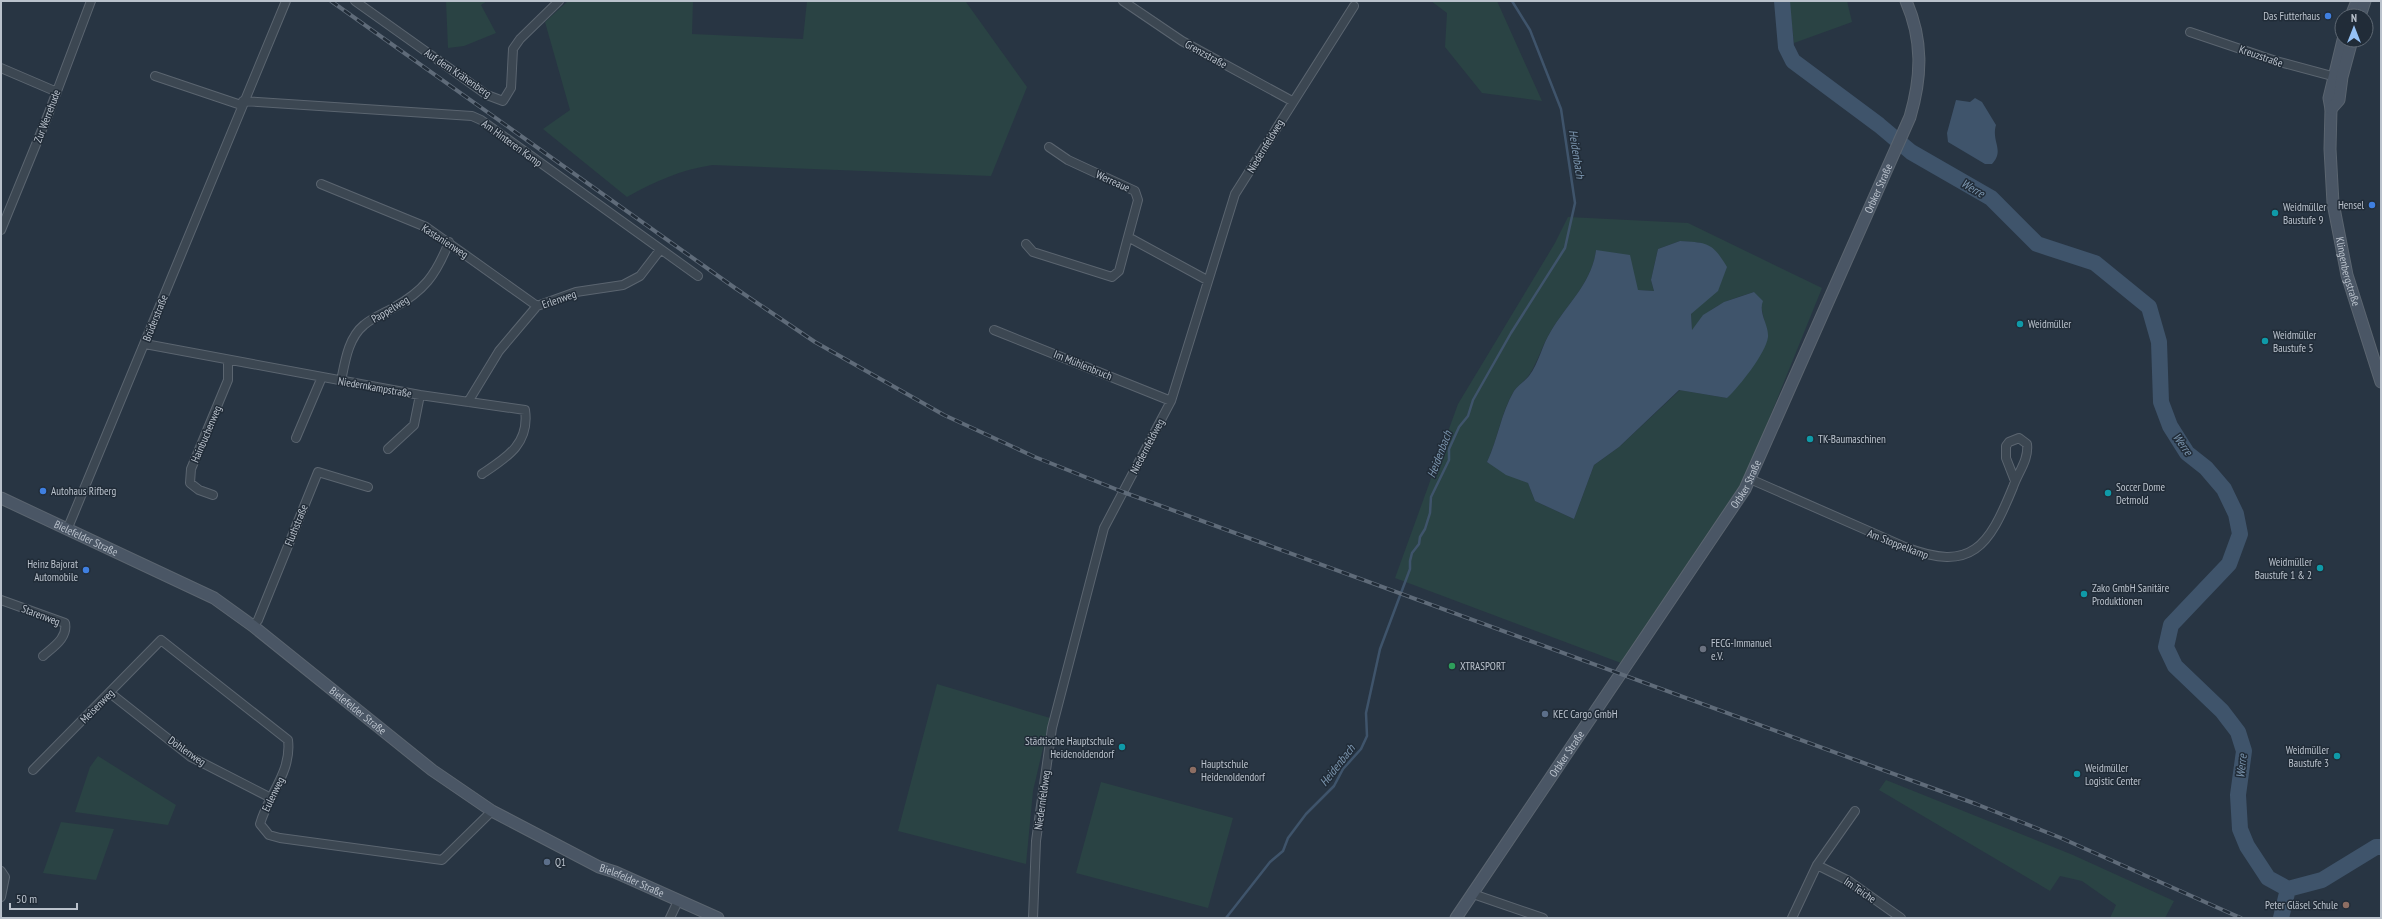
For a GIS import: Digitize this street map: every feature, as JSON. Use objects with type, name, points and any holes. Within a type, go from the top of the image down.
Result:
[{"type":"main road","name":"Orbker Straße","points":[[1456,918],[1750,479],[1906,127],[1917,92],[1919,71],[1918,33],[1906,1]]},
{"type":"main road","name":"Klingenbergstraße","points":[[2341,48],[2332,76],[2329,98],[2331,109],[2330,151],[2336,226],[2347,275],[2381,382]]},
{"type":"main road","name":"Klingenbergstraße","points":[[2331,109],[2339,100],[2342,77],[2350,48]]},
{"type":"main road","name":"Bielefelder Straße","points":[[1,498],[67,530],[199,590],[229,607],[393,740],[492,812],[589,863],[718,918]]},
{"type":"street","name":"Zur Werrehude","points":[[1,230],[57,92],[91,1]]},
{"type":"street","name":"Brüderstraße","points":[[67,530],[145,344],[242,103],[286,1]]},
{"type":"street","name":"Auf dem Krähenberg","points":[[354,1],[487,95],[503,101],[511,88],[513,49],[559,1]]},
{"type":"street","name":"Grenzstraße","points":[[1124,1],[1182,41],[1292,102]]},
{"type":"street","name":"Niedernfeldweg","points":[[1033,918],[1036,841],[1052,728],[1104,528],[1171,401],[1207,280],[1235,194],[1354,6]]},
{"type":"street","name":"Kreuzstraße","points":[[2190,32],[2276,61],[2332,76]]},
{"type":"street","points":[[1,68],[57,92]]},
{"type":"street","points":[[154,76],[242,103]]},
{"type":"street","name":"Am Hinteren Kamp","points":[[242,103],[476,118],[698,276]]},
{"type":"street","name":"Werreaue","points":[[1026,244],[1033,252],[1112,277],[1119,271],[1138,200],[1135,191],[1068,160],[1049,147]]},
{"type":"street","name":"Kastanienweg","points":[[321,184],[426,227],[537,306]]},
{"type":"street","points":[[1128,237],[1207,280]]},
{"type":"street","name":"Pappelweg","points":[[341,381],[348,351],[363,325],[409,299],[428,283],[441,262],[449,242]]},
{"type":"street","name":"Erlenweg","points":[[468,402],[499,351],[537,306],[576,292],[623,285],[640,276],[660,250]]},
{"type":"street","name":"Im Mühlenbruch","points":[[994,330],[1171,401]]},
{"type":"street","name":"Niedernkampstraße","points":[[145,344],[420,395],[525,410],[526,420],[519,445],[504,460],[482,474]]},
{"type":"street","name":"Hainbuchenweg","points":[[212,495],[199,490],[190,483],[191,469],[228,380],[228,360]]},
{"type":"street","points":[[296,438],[322,377]]},
{"type":"street","points":[[388,449],[414,424],[420,395]]},
{"type":"street","name":"Am Stoppelkamp","points":[[1750,479],[1904,547],[1929,557],[1944,558],[1961,556],[1971,552],[1988,538],[1999,520],[2028,451],[2027,444],[2019,438],[2013,439],[2006,446],[2006,458],[2015,481]]},
{"type":"street","name":"Fluthstraße","points":[[253,626],[258,620],[318,472],[368,487]]},
{"type":"street","name":"Starenweg","points":[[1,600],[65,623],[66,630],[64,637],[43,656]]},
{"type":"street","name":"Eulenweg","points":[[161,640],[288,740],[288,760],[260,824],[269,835],[280,838],[442,860],[492,812]]},
{"type":"street","name":"Meisenweg","points":[[33,770],[161,640]]},
{"type":"street","name":"Dohlenweg","points":[[110,693],[191,757],[271,798]]},
{"type":"street","points":[[1792,918],[1817,865],[1855,811]]},
{"type":"street","name":"Im Teiche","points":[[1817,865],[1849,881],[1901,918]]},
{"type":"street","points":[[1,871],[5,877],[1,897]]},
{"type":"street","points":[[1472,894],[1543,918]]},
{"type":"street","points":[[670,918],[678,901]]},
{"type":"green space","points":[[446,1],[487,1],[481,5],[496,33],[464,46],[448,48]]},
{"type":"green space","points":[[568,1],[693,1],[692,34],[803,39],[807,1],[962,1],[966,2],[1027,87],[991,176],[712,165],[668,177],[627,197],[543,129],[570,110],[545,22]]},
{"type":"green space","points":[[1431,1],[1497,1],[1542,101],[1482,93],[1445,47],[1447,13]]},
{"type":"green space","points":[[1789,1],[1847,1],[1852,22],[1794,43]]},
{"type":"green space","points":[[1568,217],[1688,223],[1822,288],[1746,476],[1621,663],[1395,578],[1458,404],[1555,243]],"holes":[[[1680,241],[1702,243],[1691,314],[1692,331],[1705,315],[1719,305],[1726,301],[1754,292],[1761,306],[1768,337],[1727,398],[1680,390],[1619,447],[1594,465],[1574,519],[1535,501],[1528,483],[1487,462],[1506,408],[1514,391],[1529,375],[1551,331],[1578,293],[1590,273],[1596,250],[1638,290],[1654,291],[1651,280],[1658,249]]]},
{"type":"green space","points":[[937,684],[1050,718],[1033,791],[1026,864],[898,831]]},
{"type":"green space","points":[[98,756],[176,805],[168,825],[75,812],[90,767]]},
{"type":"green space","points":[[1886,780],[2073,855],[2174,901],[2165,918],[2110,918],[2116,905],[2082,881],[2060,876],[2050,891],[1879,790]]},
{"type":"green space","points":[[1101,782],[1233,818],[1208,908],[1076,873]]},
{"type":"green space","points":[[61,822],[114,829],[96,880],[43,873]]},
{"type":"water","points":[[1975,98],[1982,102],[1996,125],[1995,136],[1998,150],[1996,159],[1992,164],[1985,164],[1948,142],[1947,133],[1956,100],[1970,102]]},
{"type":"water","points":[[1680,241],[1697,242],[1708,245],[1713,248],[1727,267],[1718,291],[1691,314],[1692,330],[1703,315],[1724,302],[1754,292],[1763,301],[1762,310],[1768,332],[1766,344],[1762,352],[1745,378],[1727,398],[1679,390],[1619,447],[1594,465],[1574,519],[1535,501],[1528,483],[1506,475],[1487,462],[1506,408],[1514,391],[1532,371],[1551,331],[1578,293],[1590,273],[1596,250],[1630,255],[1638,290],[1654,291],[1651,280],[1658,249]]},
{"type":"waterway","name":"Heidenbach","points":[[1226,918],[1270,862],[1283,851],[1288,838],[1306,814],[1334,786],[1343,769],[1361,749],[1367,736],[1366,713],[1380,649],[1410,569],[1412,553],[1419,544],[1420,537],[1425,529],[1430,513],[1431,497],[1449,460],[1449,449],[1459,427],[1468,416],[1473,400],[1511,333],[1565,248],[1575,203],[1561,109],[1530,30],[1512,1]]},
{"type":"waterway","name":"Werre","points":[[1782,1],[1786,47],[1793,61],[1879,125],[1911,152],[1991,198],[2037,244],[2095,263],[2149,307],[2159,342],[2161,402],[2170,426],[2187,453],[2206,468],[2224,489],[2236,514],[2240,534],[2229,564],[2171,625],[2166,647],[2175,666],[2222,711],[2238,732],[2244,751],[2238,795],[2240,829],[2247,846],[2268,878],[2288,889],[2322,880],[2376,847],[2381,847]]},
{"type":"waterway","points":[[2281,918],[2288,889]]},
{"type":"railway","points":[[331,1],[735,288],[815,342],[944,415],[1035,457],[1123,492],[1976,804],[2061,838],[2241,918]]},
{"type":"place","name":"Das Futterhaus","points":[[2328,16]]},
{"type":"place","name":"Hensel","points":[[2372,205]]},
{"type":"place","name":"Weidmüller Baustufe 9","points":[[2275,213]]},
{"type":"place","name":"Weidmüller","points":[[2020,324]]},
{"type":"place","name":"Weidmüller Baustufe 5","points":[[2265,341]]},
{"type":"place","name":"TK-Baumaschinen","points":[[1810,439]]},
{"type":"place","name":"Autohaus Rifberg","points":[[43,491]]},
{"type":"place","name":"Soccer Dome Detmold","points":[[2108,493]]},
{"type":"place","name":"Weidmüller Baustufe 1 & 2","points":[[2320,568]]},
{"type":"place","name":"Heinz Bajorat Automobile","points":[[86,570]]},
{"type":"place","name":"Zako GmbH Sanitäre Produktionen","points":[[2084,594]]},
{"type":"place","name":"FECG-Immanuel e.V.","points":[[1703,649]]},
{"type":"place","name":"XTRASPORT","points":[[1452,666]]},
{"type":"place","name":"KEC Cargo GmbH","points":[[1545,714]]},
{"type":"place","name":"Städtische Hauptschule Heidenoldendorf","points":[[1122,747]]},
{"type":"place","name":"Weidmüller Baustufe 3","points":[[2337,756]]},
{"type":"place","name":"Hauptschule Heidenoldendorf","points":[[1193,770]]},
{"type":"place","name":"Weidmüller Logistic Center","points":[[2077,774]]},
{"type":"place","name":"Q1","points":[[547,862]]},
{"type":"place","name":"Peter Gläsel Schule","points":[[2346,905]]}]
